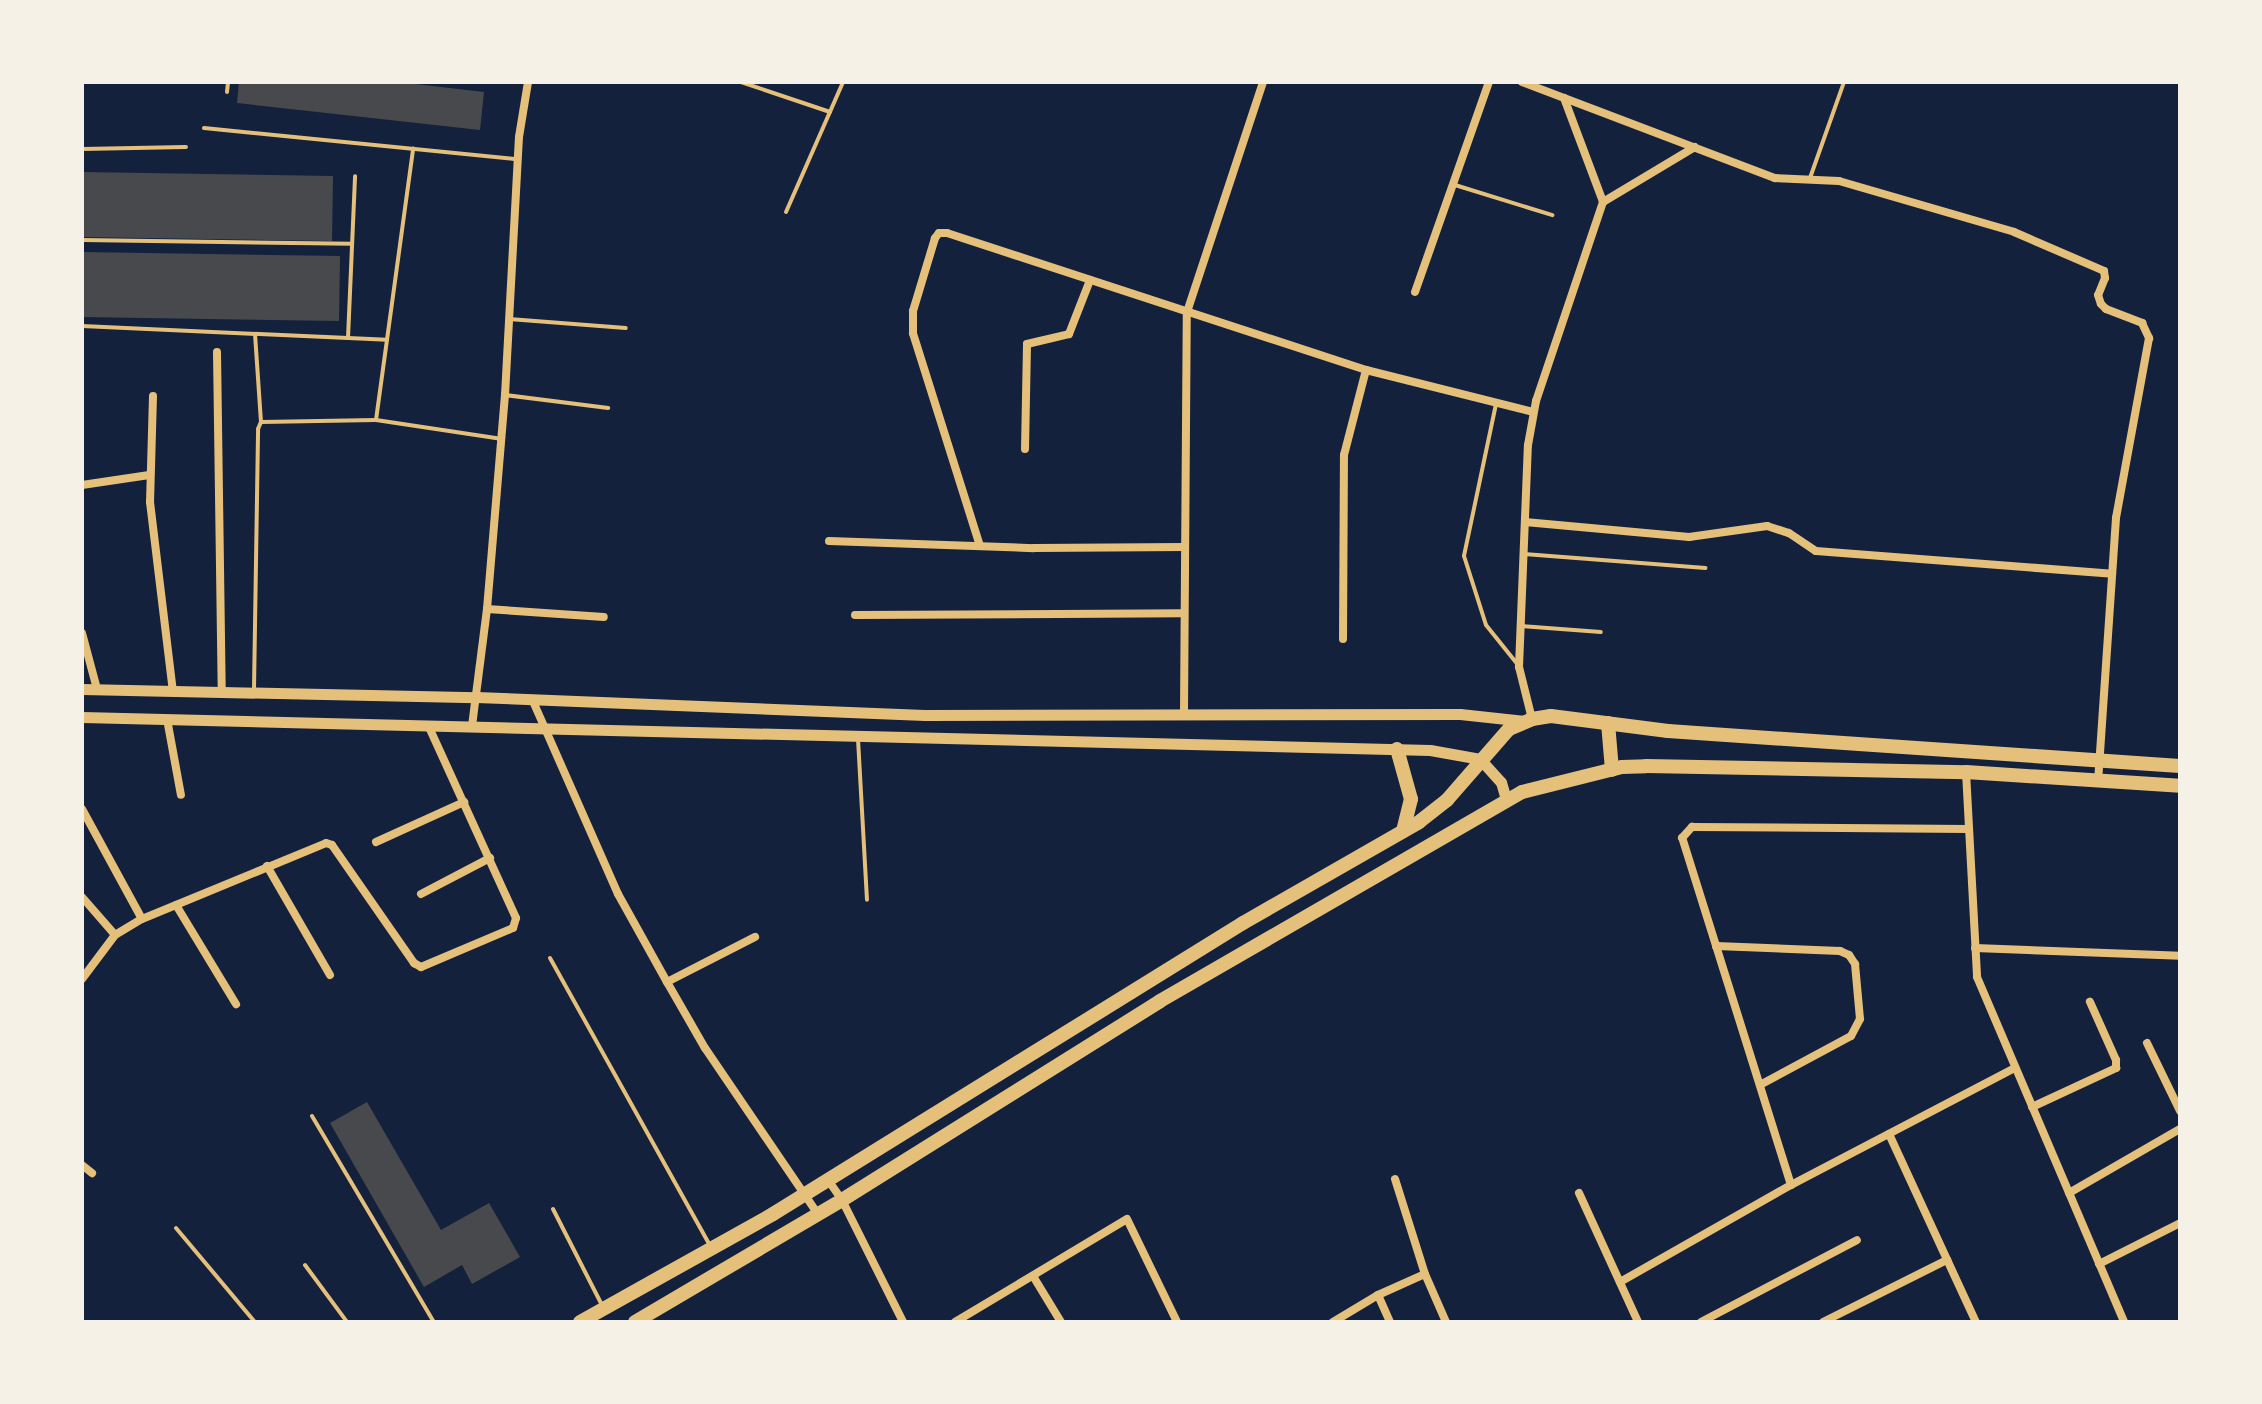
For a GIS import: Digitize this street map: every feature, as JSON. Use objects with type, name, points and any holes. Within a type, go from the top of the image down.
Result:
[{"type":"main road","points":[[580,1322],[803,1195],[1243,923],[1403,831],[1447,800],[1509,729],[1529,720],[1551,716],[1668,731],[2180,766]]},
{"type":"main road","points":[[1608,723],[1612,770]]},
{"type":"main road","points":[[1397,749],[1411,799],[1403,831]]},
{"type":"main road","points":[[635,1322],[842,1200],[1160,1001],[1506,799],[1547,785],[1612,770],[1646,766],[1966,772],[2180,786]]},
{"type":"street","points":[[472,726],[487,609],[505,395],[518,159],[528,82]]},
{"type":"street","points":[[1184,712],[1187,312],[1263,82]]},
{"type":"street","points":[[1415,292],[1489,82]]},
{"type":"street","points":[[1522,82],[1775,178],[1839,181],[2014,232],[2104,271],[2105,278],[2098,295],[2101,304],[2106,309],[2142,323],[2149,338],[2122,473],[2098,781]]},
{"type":"street","points":[[82,689],[476,697],[925,715],[1184,712],[1460,714],[1529,720],[1519,667],[1528,445],[1533,412],[1603,202],[1564,98]]},
{"type":"street","points":[[1603,202],[1695,147]]},
{"type":"street","points":[[980,546],[913,333],[913,311],[935,238],[947,233],[1366,370],[1533,412]]},
{"type":"street","points":[[1025,449],[1027,344],[1069,334],[1075,328],[1090,280]]},
{"type":"street","points":[[217,352],[222,693]]},
{"type":"street","points":[[1343,639],[1344,455],[1366,370]]},
{"type":"street","points":[[153,396],[149,475],[173,692]]},
{"type":"street","points":[[82,485],[149,475]]},
{"type":"street","points":[[1525,522],[1689,537],[1767,526],[1789,533],[1816,551],[2112,574]]},
{"type":"street","points":[[829,541],[980,546],[1185,547]]},
{"type":"street","points":[[487,609],[604,617]]},
{"type":"street","points":[[855,615],[1184,613]]},
{"type":"street","points":[[82,633],[97,689]]},
{"type":"street","points":[[532,699],[618,894],[705,1048],[818,1214]]},
{"type":"street","points":[[82,717],[1397,749],[1460,753],[1480,759],[1501,782],[1506,799]]},
{"type":"street","points":[[167,719],[181,795]]},
{"type":"street","points":[[82,979],[115,935],[142,919],[319,844],[332,845],[414,963],[421,967],[513,928],[516,918],[428,725]]},
{"type":"street","points":[[1966,772],[1977,977],[2124,1322]]},
{"type":"street","points":[[376,842],[464,802]]},
{"type":"street","points":[[82,809],[142,919]]},
{"type":"street","points":[[1791,1185],[1682,838],[1692,827],[1969,829]]},
{"type":"street","points":[[421,894],[490,858]]},
{"type":"street","points":[[267,866],[330,975]]},
{"type":"street","points":[[82,897],[115,935]]},
{"type":"street","points":[[176,905],[236,1004]]},
{"type":"street","points":[[667,982],[755,937]]},
{"type":"street","points":[[1716,946],[1840,951],[1849,955],[1855,964],[1860,1019],[1851,1036],[1760,1085]]},
{"type":"street","points":[[1975,948],[2180,956]]},
{"type":"street","points":[[2032,1107],[2116,1068],[2116,1060],[2090,1002]]},
{"type":"street","points":[[2147,1043],[2180,1111]]},
{"type":"street","points":[[1620,1282],[1791,1185],[2015,1068]]},
{"type":"street","points":[[2069,1193],[2180,1129]]},
{"type":"street","points":[[1889,1134],[1976,1322]]},
{"type":"street","points":[[82,1165],[92,1173]]},
{"type":"street","points":[[1395,1179],[1425,1274],[1446,1322]]},
{"type":"street","points":[[828,1180],[842,1200],[903,1322]]},
{"type":"street","points":[[1579,1193],[1638,1322]]},
{"type":"street","points":[[955,1322],[1127,1219],[1177,1322]]},
{"type":"street","points":[[2099,1264],[2180,1223]]},
{"type":"street","points":[[1701,1322],[1857,1240]]},
{"type":"street","points":[[1823,1322],[1947,1260]]},
{"type":"street","points":[[1333,1322],[1378,1295],[1425,1274]]},
{"type":"street","points":[[1033,1276],[1061,1322]]},
{"type":"street","points":[[1378,1295],[1390,1322]]},
{"type":"lane","points":[[227,92],[228,82]]},
{"type":"lane","points":[[741,82],[830,112]]},
{"type":"lane","points":[[786,212],[843,82]]},
{"type":"lane","points":[[1810,179],[1844,82]]},
{"type":"lane","points":[[204,128],[518,159]]},
{"type":"lane","points":[[82,149],[186,147]]},
{"type":"lane","points":[[376,420],[413,149]]},
{"type":"lane","points":[[348,338],[355,176]]},
{"type":"lane","points":[[1453,184],[1552,215]]},
{"type":"lane","points":[[82,240],[352,244]]},
{"type":"lane","points":[[509,319],[626,328]]},
{"type":"lane","points":[[82,326],[387,340]]},
{"type":"lane","points":[[254,693],[258,429],[261,422],[255,334]]},
{"type":"lane","points":[[505,395],[608,408]]},
{"type":"lane","points":[[1496,402],[1464,556],[1486,625],[1519,667]]},
{"type":"lane","points":[[261,422],[376,420],[501,439]]},
{"type":"lane","points":[[1524,554],[1705,568]]},
{"type":"lane","points":[[1521,626],[1601,632]]},
{"type":"lane","points":[[858,736],[867,900]]},
{"type":"lane","points":[[550,958],[710,1247]]},
{"type":"lane","points":[[312,1116],[434,1322]]},
{"type":"lane","points":[[553,1209],[603,1308]]},
{"type":"lane","points":[[176,1228],[255,1322]]},
{"type":"lane","points":[[305,1265],[347,1322]]},
{"type":"building","points":[[239,82],[398,82],[484,92],[480,130],[237,103]]},
{"type":"building","points":[[82,172],[333,176],[332,241],[82,237]]},
{"type":"building","points":[[82,252],[340,256],[339,321],[82,317]]},
{"type":"building","points":[[367,1102],[441,1230],[489,1203],[520,1257],[472,1284],[462,1265],[424,1287],[330,1123]]}]
